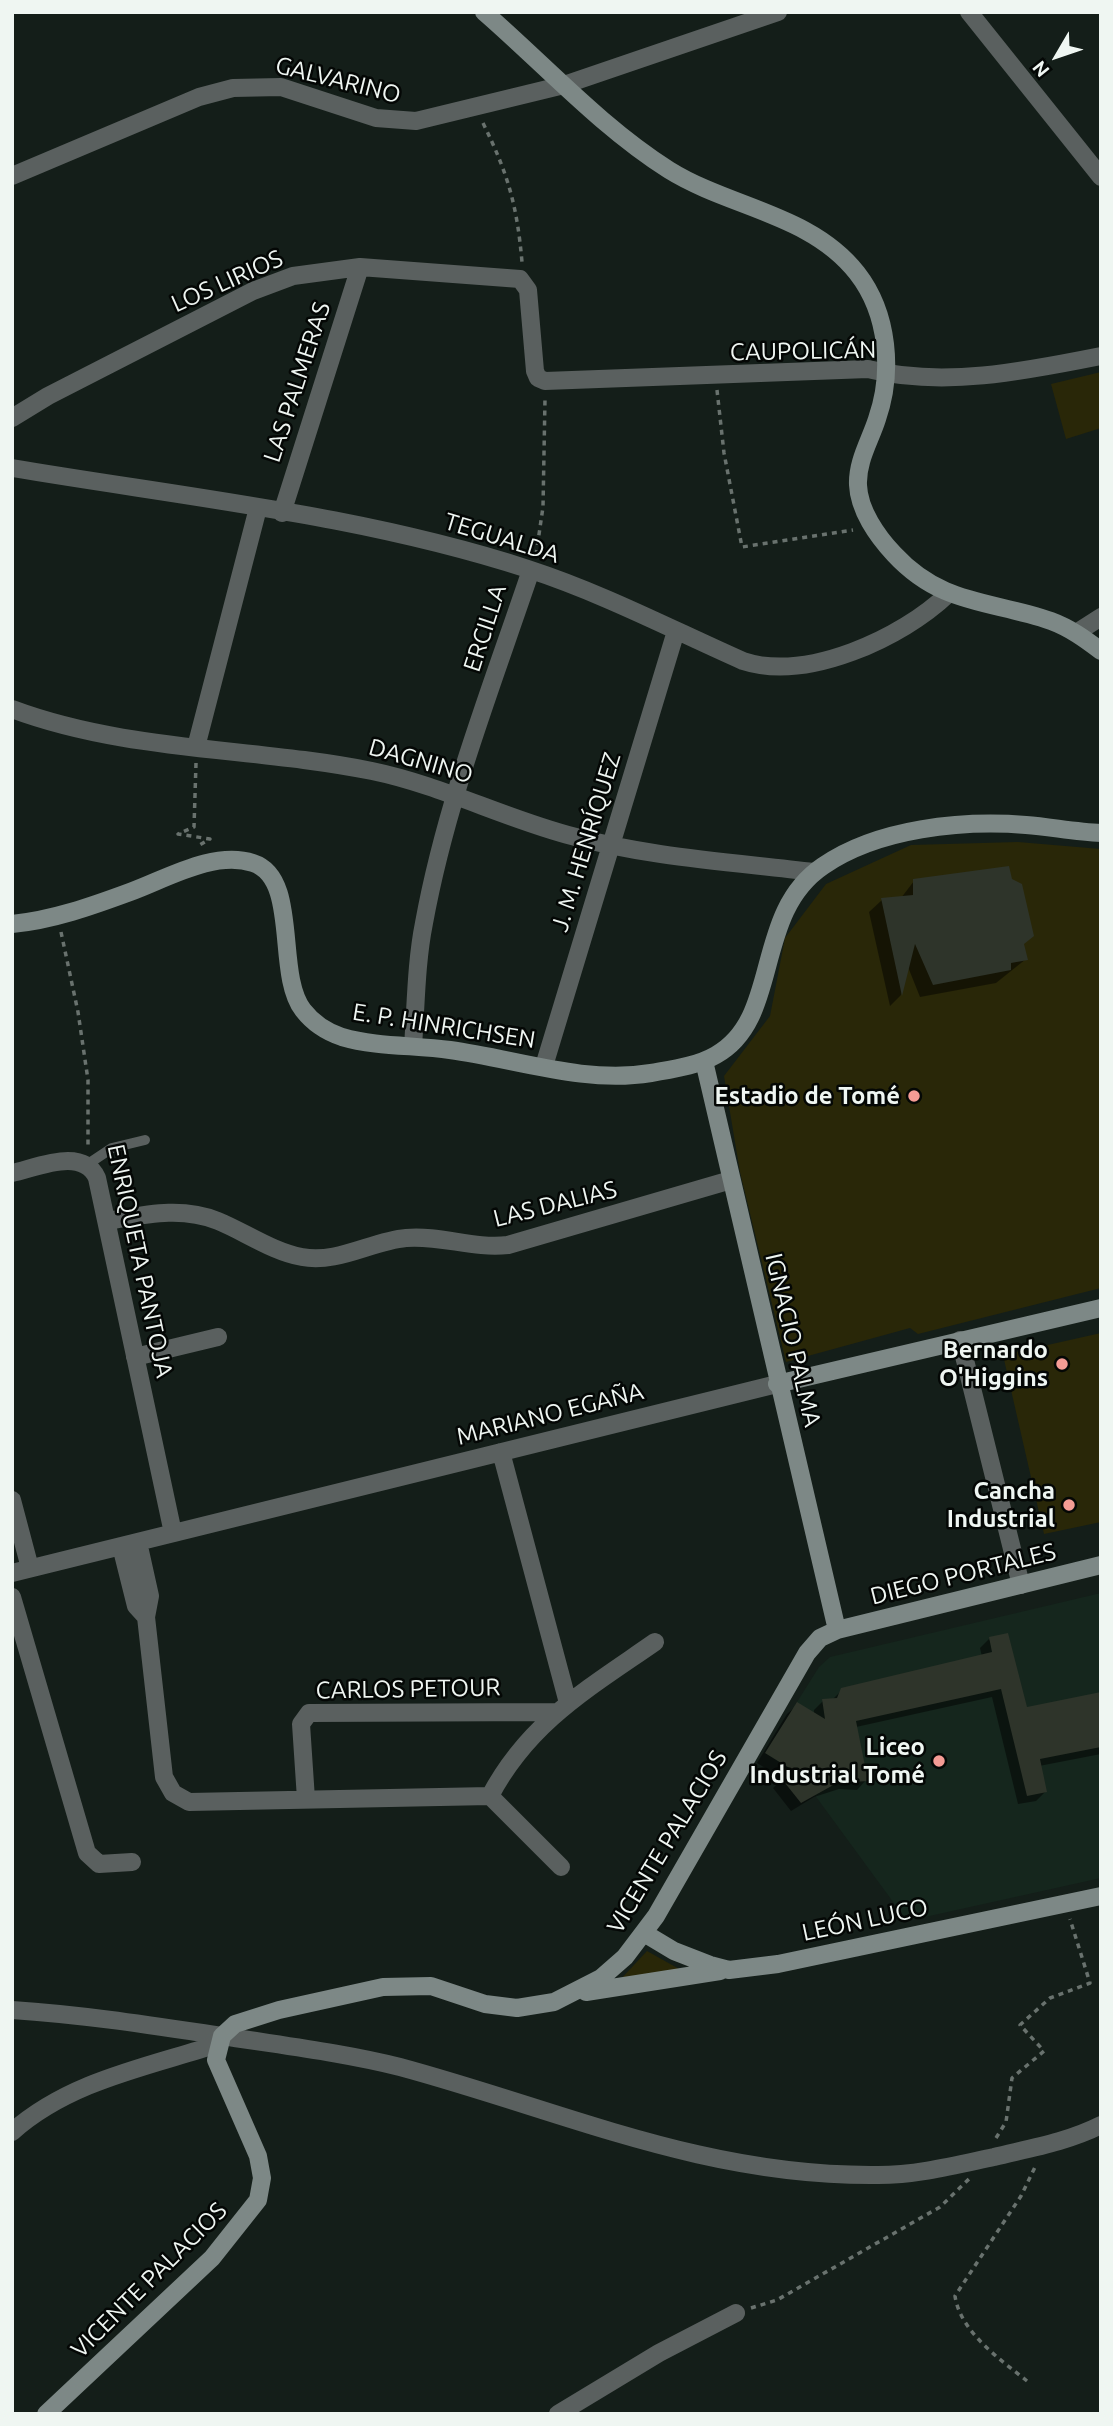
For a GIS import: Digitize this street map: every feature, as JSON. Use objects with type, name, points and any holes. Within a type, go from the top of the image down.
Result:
[{"type":"main road","points":[[484,12],[564,85],[637,147],[672,172],[702,188],[793,224],[832,248],[857,273],[871,296],[884,343],[887,374],[883,400],[862,456],[858,483],[862,504],[873,527],[906,566],[948,594],[1040,618],[1076,633],[1101,652]]},
{"type":"main road","points":[[704,1061],[726,1048],[750,1020],[781,916],[795,892],[814,872],[860,846],[938,828],[995,824],[1101,833]]},
{"type":"main road","name":"E. P. HINRICHSEN","points":[[12,924],[57,916],[209,863],[228,859],[255,863],[270,875],[278,891],[291,987],[303,1010],[322,1028],[345,1038],[614,1076],[651,1073],[704,1061]]},
{"type":"main road","name":"IGNACIO PALMA","points":[[704,1061],[777,1384],[837,1630]]},
{"type":"main road","name":"MARIANO EGAÑA","points":[[777,1384],[1101,1308]]},
{"type":"main road","name":"DIEGO PORTALES","points":[[837,1630],[1101,1565]]},
{"type":"main road","name":"VICENTE PALACIOS","points":[[46,2414],[212,2258],[258,2200],[261,2167],[247,2127],[217,2068],[220,2040],[235,2024],[261,2015],[401,1984],[431,1986],[501,2007],[536,2006],[572,1995],[614,1968],[644,1933],[807,1653],[820,1638],[837,1630]]},
{"type":"main road","name":"LEÓN LUCO","points":[[644,1933],[692,1959],[729,1969],[778,1964],[1101,1896]]},
{"type":"main road","points":[[572,1995],[729,1969]]},
{"type":"street","points":[[726,12],[741,25]]},
{"type":"street","name":"GALVARINO","points":[[12,176],[199,97],[233,88],[265,85],[295,90],[389,121],[416,121],[564,85],[778,12]]},
{"type":"street","points":[[969,12],[1100,175]]},
{"type":"street","name":"LOS LIRIOS","points":[[12,418],[48,396],[262,287],[313,271],[360,267],[516,277],[523,282]]},
{"type":"street","name":"LAS PALMERAS","points":[[282,513],[360,267]]},
{"type":"street","points":[[523,282],[528,290],[535,371],[538,378],[545,381]]},
{"type":"street","name":"CAUPOLICÁN","points":[[545,381],[715,377],[868,369],[906,378],[1020,372],[1101,356]]},
{"type":"street","name":"TEGUALDA","points":[[12,468],[258,508],[423,540],[531,570],[755,665],[790,666],[851,651],[895,634],[919,619],[948,594]]},
{"type":"street","points":[[196,747],[258,508]]},
{"type":"street","name":"ERCILLA","points":[[413,1046],[423,926],[456,794],[531,570]]},
{"type":"street","points":[[1076,633],[1101,617]]},
{"type":"street","name":"J. M. HENRÍQUEZ","points":[[544,1066],[676,631]]},
{"type":"street","name":"DAGNINO","points":[[12,709],[88,732],[360,769],[456,794],[544,828],[611,845],[814,872]]},
{"type":"street","points":[[12,1173],[75,1160],[88,1164]]},
{"type":"street","name":"ENRIQUETA PANTOJA","points":[[88,1164],[97,1178],[107,1221],[173,1533]]},
{"type":"street","name":"LAS DALIAS","points":[[107,1221],[152,1213],[188,1213],[215,1220],[292,1254],[321,1258],[405,1238],[444,1239],[478,1246],[508,1245],[731,1180]]},
{"type":"street","points":[[135,1357],[218,1337]]},
{"type":"street","points":[[960,1340],[1021,1585]]},
{"type":"street","name":"MARIANO EGAÑA","points":[[12,1573],[777,1384]]},
{"type":"street","points":[[501,1452],[561,1708]]},
{"type":"street","points":[[12,1500],[30,1568]]},
{"type":"street","points":[[130,1544],[151,1603],[146,1616],[164,1777],[173,1793],[189,1802],[490,1796],[561,1867]]},
{"type":"street","points":[[12,1597],[86,1853],[99,1864],[132,1862]]},
{"type":"street","points":[[490,1796],[514,1755],[561,1708],[655,1642]]},
{"type":"street","name":"CARLOS PETOUR","points":[[306,1799],[301,1724],[309,1713],[561,1708]]},
{"type":"street","points":[[12,2010],[135,2021],[220,2040],[337,2053],[398,2067],[637,2141],[733,2163],[793,2171],[880,2176],[953,2167],[1074,2138],[1101,2125]]},
{"type":"street","points":[[12,2132],[44,2107],[76,2090],[220,2040]]},
{"type":"street","points":[[558,2414],[668,2348],[736,2313]]},
{"type":"lane","points":[[88,1164],[112,1148],[145,1140]]},
{"type":"path","points":[[475,108],[506,171],[519,223],[523,282]]},
{"type":"path","points":[[715,377],[724,453],[742,547],[873,527]]},
{"type":"path","name":"ERCILLA","points":[[531,570],[540,545],[545,381]]},
{"type":"path","points":[[189,851],[209,839],[178,834],[194,827],[196,747]]},
{"type":"path","name":"ENRIQUETA PANTOJA","points":[[57,916],[78,1012],[88,1080],[88,1164]]},
{"type":"path","points":[[736,2313],[777,2300],[940,2207],[960,2190],[984,2159],[1006,2122],[1012,2078],[1044,2052],[1020,2025],[1051,1998],[1090,1983],[1065,1903]]},
{"type":"path","points":[[1027,2381],[975,2334],[956,2305],[955,2296],[1041,2159]]},
{"type":"shaded area","points":[[1101,372],[1101,428],[1066,439],[1051,384]]},
{"type":"shaded area","name":"Estadio de Tomé","points":[[1018,842],[1101,849],[1101,1288],[918,1334],[910,1328],[786,1362],[740,1172],[724,1076],[770,1016],[785,938],[826,884],[911,845]]},
{"type":"shaded area","points":[[1101,1333],[1101,1522],[1044,1534],[1003,1355]]},
{"type":"shaded area","name":"Liceo Industrial Tomé","points":[[1101,1593],[1101,1878],[907,1921],[803,1779],[765,1753],[819,1667],[830,1657]]},
{"type":"shaded area","points":[[647,1951],[681,1970],[619,1981]]},
{"type":"building","points":[[1009,866],[1012,879],[1022,884],[1034,936],[1024,944],[1028,960],[1011,963],[1011,970],[933,985],[915,944],[902,996],[881,898],[913,895],[913,879]]},
{"type":"building","name":"Liceo Industrial Tomé","points":[[1008,1633],[1027,1707],[1101,1692],[1101,1747],[1040,1759],[1047,1792],[1027,1796],[1001,1689],[856,1721],[868,1781],[837,1783],[801,1803],[781,1778],[791,1769],[765,1753],[797,1702],[825,1719],[822,1699],[837,1698],[841,1688],[992,1652],[989,1637]]},
{"type":"place","name":"Estadio de Tomé","points":[[914,1096]]},
{"type":"place","name":"Bernardo O'Higgins","points":[[1062,1364]]},
{"type":"place","name":"Cancha Industrial","points":[[1069,1505]]},
{"type":"place","name":"Liceo Industrial Tomé","points":[[939,1761]]}]
